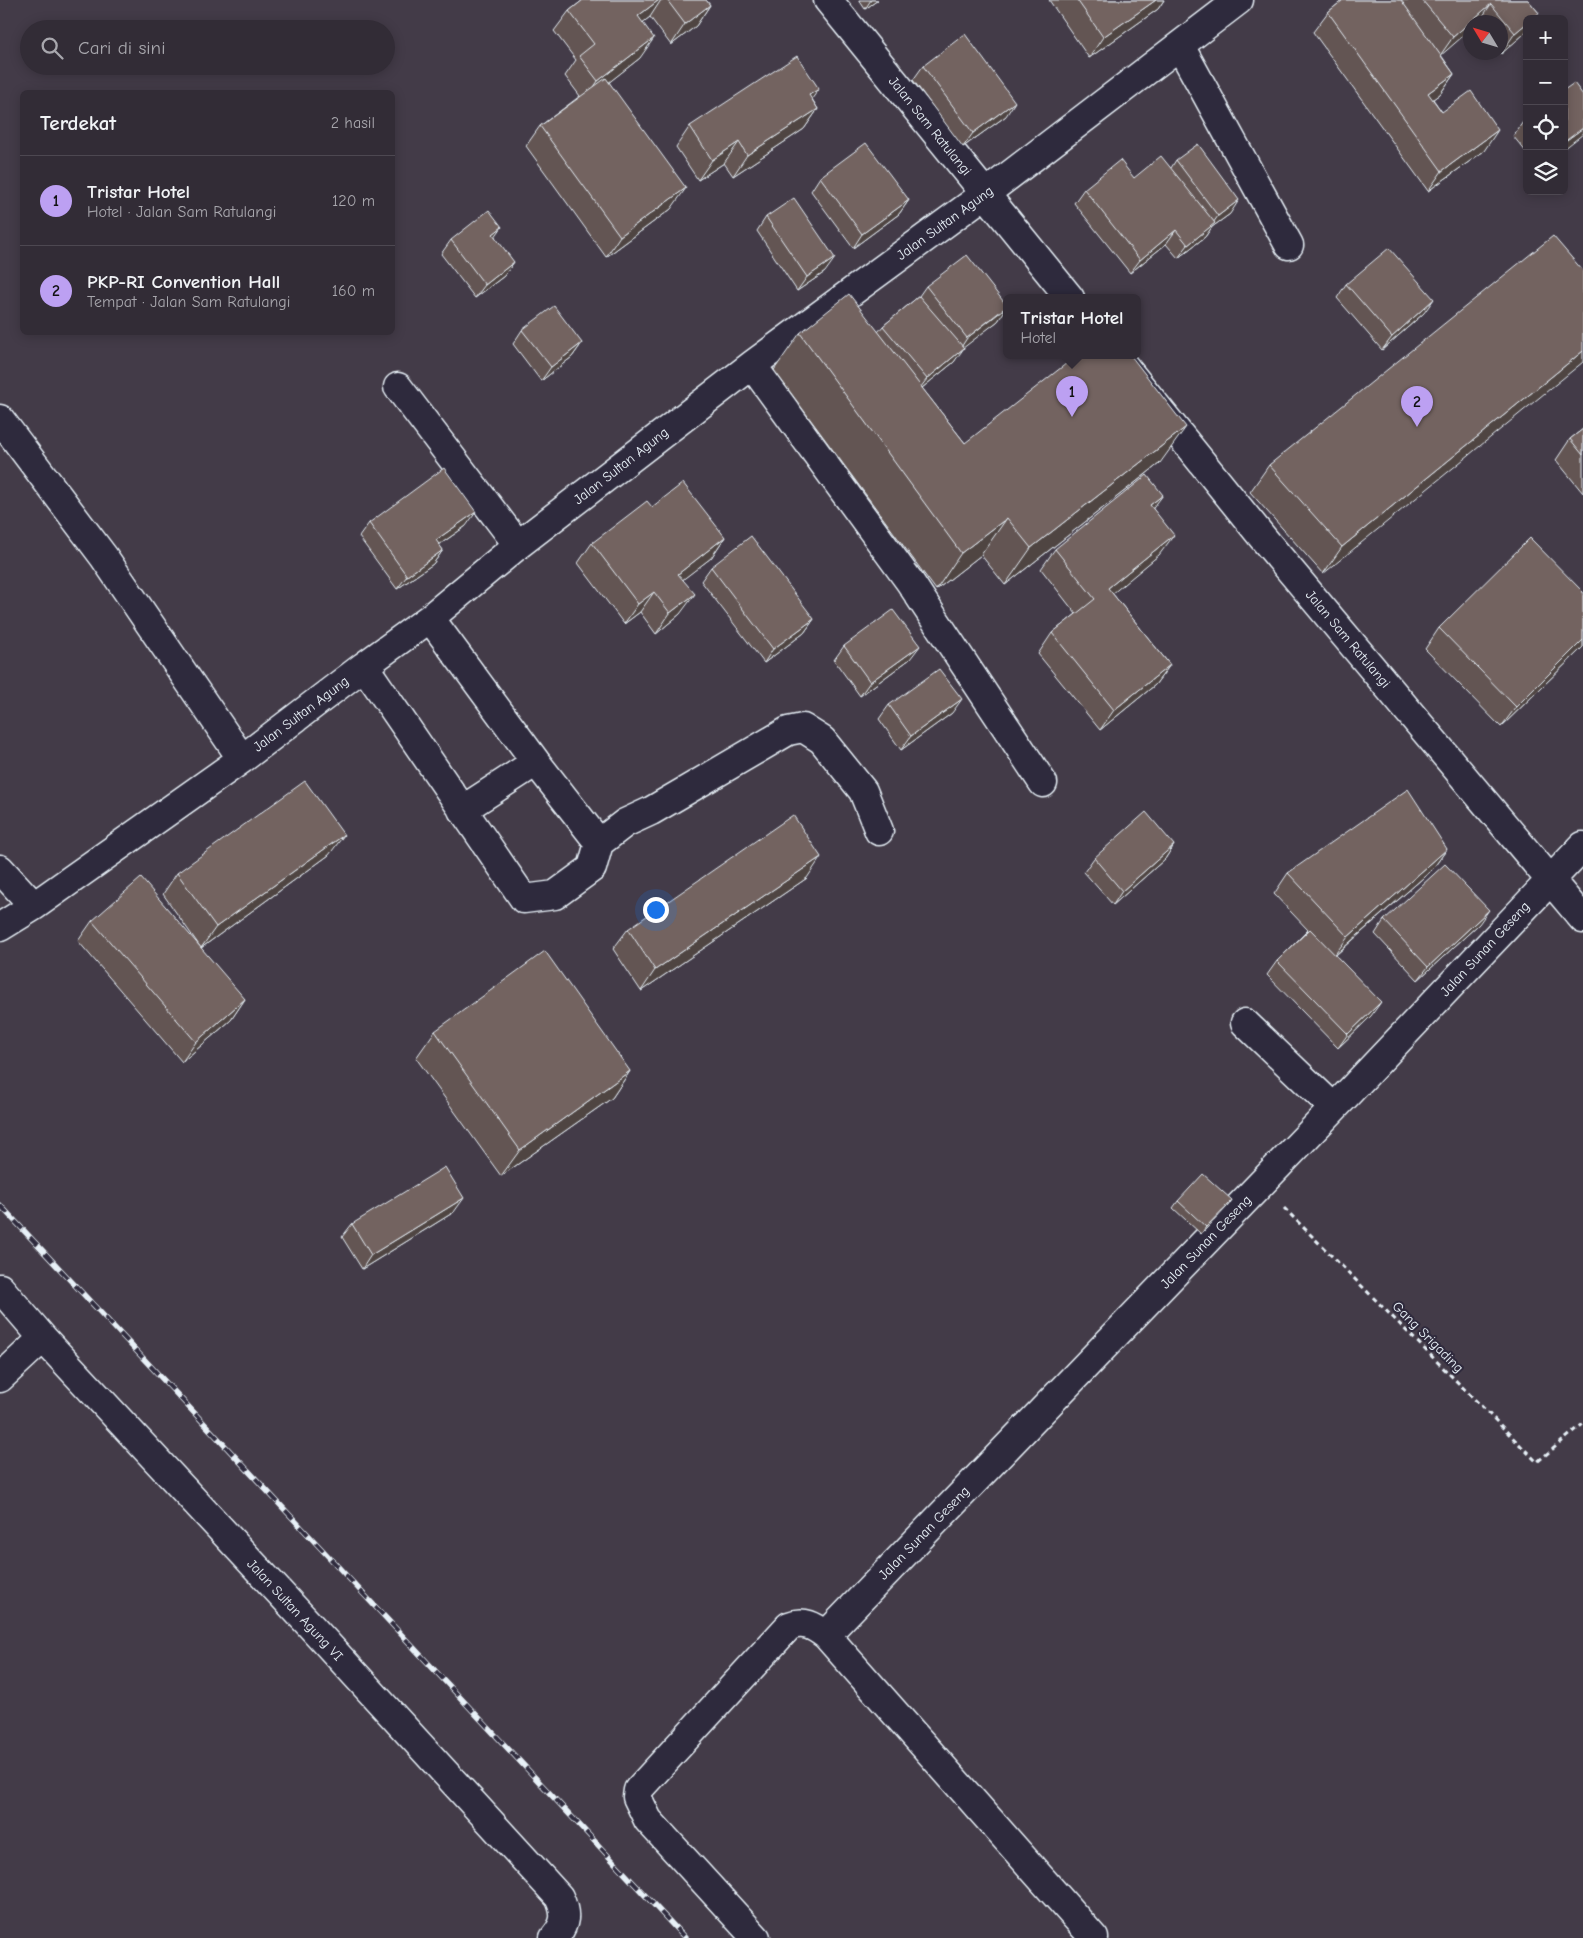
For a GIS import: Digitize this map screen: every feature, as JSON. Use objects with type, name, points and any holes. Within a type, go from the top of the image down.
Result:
[{"type":"street","name":"Jalan Sam Ratulangi","points":[[828,0],[1067,294]]},
{"type":"street","name":"Jalan Sultan Agung","points":[[0,927],[34,906],[242,760],[430,618],[518,545],[752,365],[985,194],[1240,0]]},
{"type":"street","points":[[1180,46],[1289,245]]},
{"type":"street","name":"Jalan Sam Ratulangi","points":[[1118,359],[1263,538],[1583,919]]},
{"type":"street","points":[[752,365],[910,582],[1043,783]]},
{"type":"street","points":[[398,387],[518,545]]},
{"type":"street","points":[[0,419],[104,557],[242,760]]},
{"type":"street","points":[[430,618],[536,762],[599,843]]},
{"type":"street","points":[[364,666],[524,899],[555,895],[592,868],[599,843],[625,823],[651,811],[788,731],[803,728],[822,740],[863,791],[880,831]]},
{"type":"street","points":[[462,810],[536,762]]},
{"type":"street","name":"Jalan Sunan Geseng","points":[[826,1635],[1334,1108],[1583,846]]},
{"type":"street","points":[[0,869],[34,906]]},
{"type":"street","points":[[1245,1023],[1334,1108]]},
{"type":"street","name":"Jalan Sultan Agung VI","points":[[0,1288],[42,1338],[308,1623],[559,1897],[565,1914],[565,1923],[554,1938]]},
{"type":"street","points":[[0,1378],[42,1338]]},
{"type":"street","points":[[756,1938],[648,1820],[641,1809],[637,1797],[638,1790],[789,1626],[797,1623],[813,1626],[826,1635],[1094,1938]]},
{"type":"path","name":"Gang Srigading","points":[[1261,1184],[1537,1462],[1583,1424]]},
{"type":"building","points":[[583,0],[659,0],[638,16],[654,38],[598,81],[579,56],[594,44],[569,11]]},
{"type":"building","points":[[667,0],[706,0],[710,5],[685,24]]},
{"type":"building","points":[[1077,0],[1156,0],[1103,37]]},
{"type":"building","points":[[1343,0],[1401,0],[1454,74],[1428,93],[1442,112],[1471,91],[1498,130],[1442,171],[1328,12]]},
{"type":"building","points":[[1422,0],[1528,0],[1539,13],[1537,15],[1523,15],[1523,26],[1515,33],[1508,25],[1508,15],[1500,15],[1491,4],[1478,15],[1463,15],[1463,28],[1453,37]]},
{"type":"building","points":[[965,34],[1015,102],[973,133],[923,66]]},
{"type":"building","points":[[797,56],[819,89],[809,95],[818,109],[747,155],[739,142],[712,160],[690,126]]},
{"type":"building","points":[[606,78],[686,188],[620,236],[540,126]]},
{"type":"building","points":[[1574,83],[1583,95],[1583,128],[1568,139],[1568,105],[1568,87]]},
{"type":"building","points":[[866,143],[909,200],[862,234],[820,177]]},
{"type":"building","points":[[1198,144],[1239,200],[1218,216],[1176,160]]},
{"type":"building","points":[[1161,156],[1215,223],[1188,245],[1176,230],[1140,260],[1084,189],[1120,160],[1134,178]]},
{"type":"building","points":[[794,198],[835,258],[807,277],[766,217]]},
{"type":"building","points":[[489,210],[502,227],[493,234],[514,262],[485,285],[451,240]]},
{"type":"building","points":[[1553,236],[1583,271],[1583,351],[1342,547],[1269,465]]},
{"type":"building","points":[[1389,248],[1434,299],[1392,337],[1346,284]]},
{"type":"building","points":[[967,255],[1003,301],[1003,309],[967,338],[926,286]]},
{"type":"building","points":[[849,294],[965,443],[1072,359],[1133,359],[1186,427],[1031,548],[1007,518],[961,553],[800,333]]},
{"type":"building","points":[[919,296],[964,348],[927,379],[883,326]]},
{"type":"building","points":[[554,306],[582,343],[551,367],[522,330]]},
{"type":"building","points":[[1583,429],[1583,455],[1570,439]]},
{"type":"building","points":[[444,468],[476,512],[436,540],[443,550],[407,576],[369,523]]},
{"type":"building","points":[[1147,475],[1163,495],[1150,505],[1174,535],[1108,588],[1170,665],[1114,710],[1052,633],[1095,599],[1055,549]]},
{"type":"building","points":[[683,483],[725,537],[678,574],[695,594],[670,613],[654,592],[638,604],[592,543],[647,501],[652,507]]},
{"type":"building","points":[[751,536],[814,619],[773,649],[711,567]]},
{"type":"building","points":[[1530,538],[1583,592],[1583,640],[1516,707],[1439,628]]},
{"type":"building","points":[[893,610],[920,646],[870,682],[844,646]]},
{"type":"building","points":[[939,669],[962,699],[911,736],[889,705]]},
{"type":"building","points":[[305,781],[344,835],[216,927],[177,873]]},
{"type":"building","points":[[1408,789],[1447,849],[1348,937],[1288,873]]},
{"type":"building","points":[[1146,812],[1174,845],[1122,891],[1094,858]]},
{"type":"building","points":[[793,815],[821,857],[655,970],[628,929]]},
{"type":"building","points":[[1445,864],[1489,910],[1428,967],[1384,920]]},
{"type":"building","points":[[141,878],[245,999],[196,1042],[92,921]]},
{"type":"building","points":[[1310,929],[1381,1002],[1348,1034],[1277,961]]},
{"type":"building","points":[[545,951],[630,1071],[520,1150],[435,1031]]},
{"type":"building","points":[[445,1167],[464,1198],[371,1255],[352,1224]]},
{"type":"building","points":[[1203,1174],[1232,1200],[1206,1227],[1178,1201]]},
{"type":"railway","points":[[0,1205],[685,1938]]},
{"type":"place","name":"Tristar Hotel","points":[[1072,417]]},
{"type":"place","name":"PKP-RI Convention Hall","points":[[1417,427]]}]
